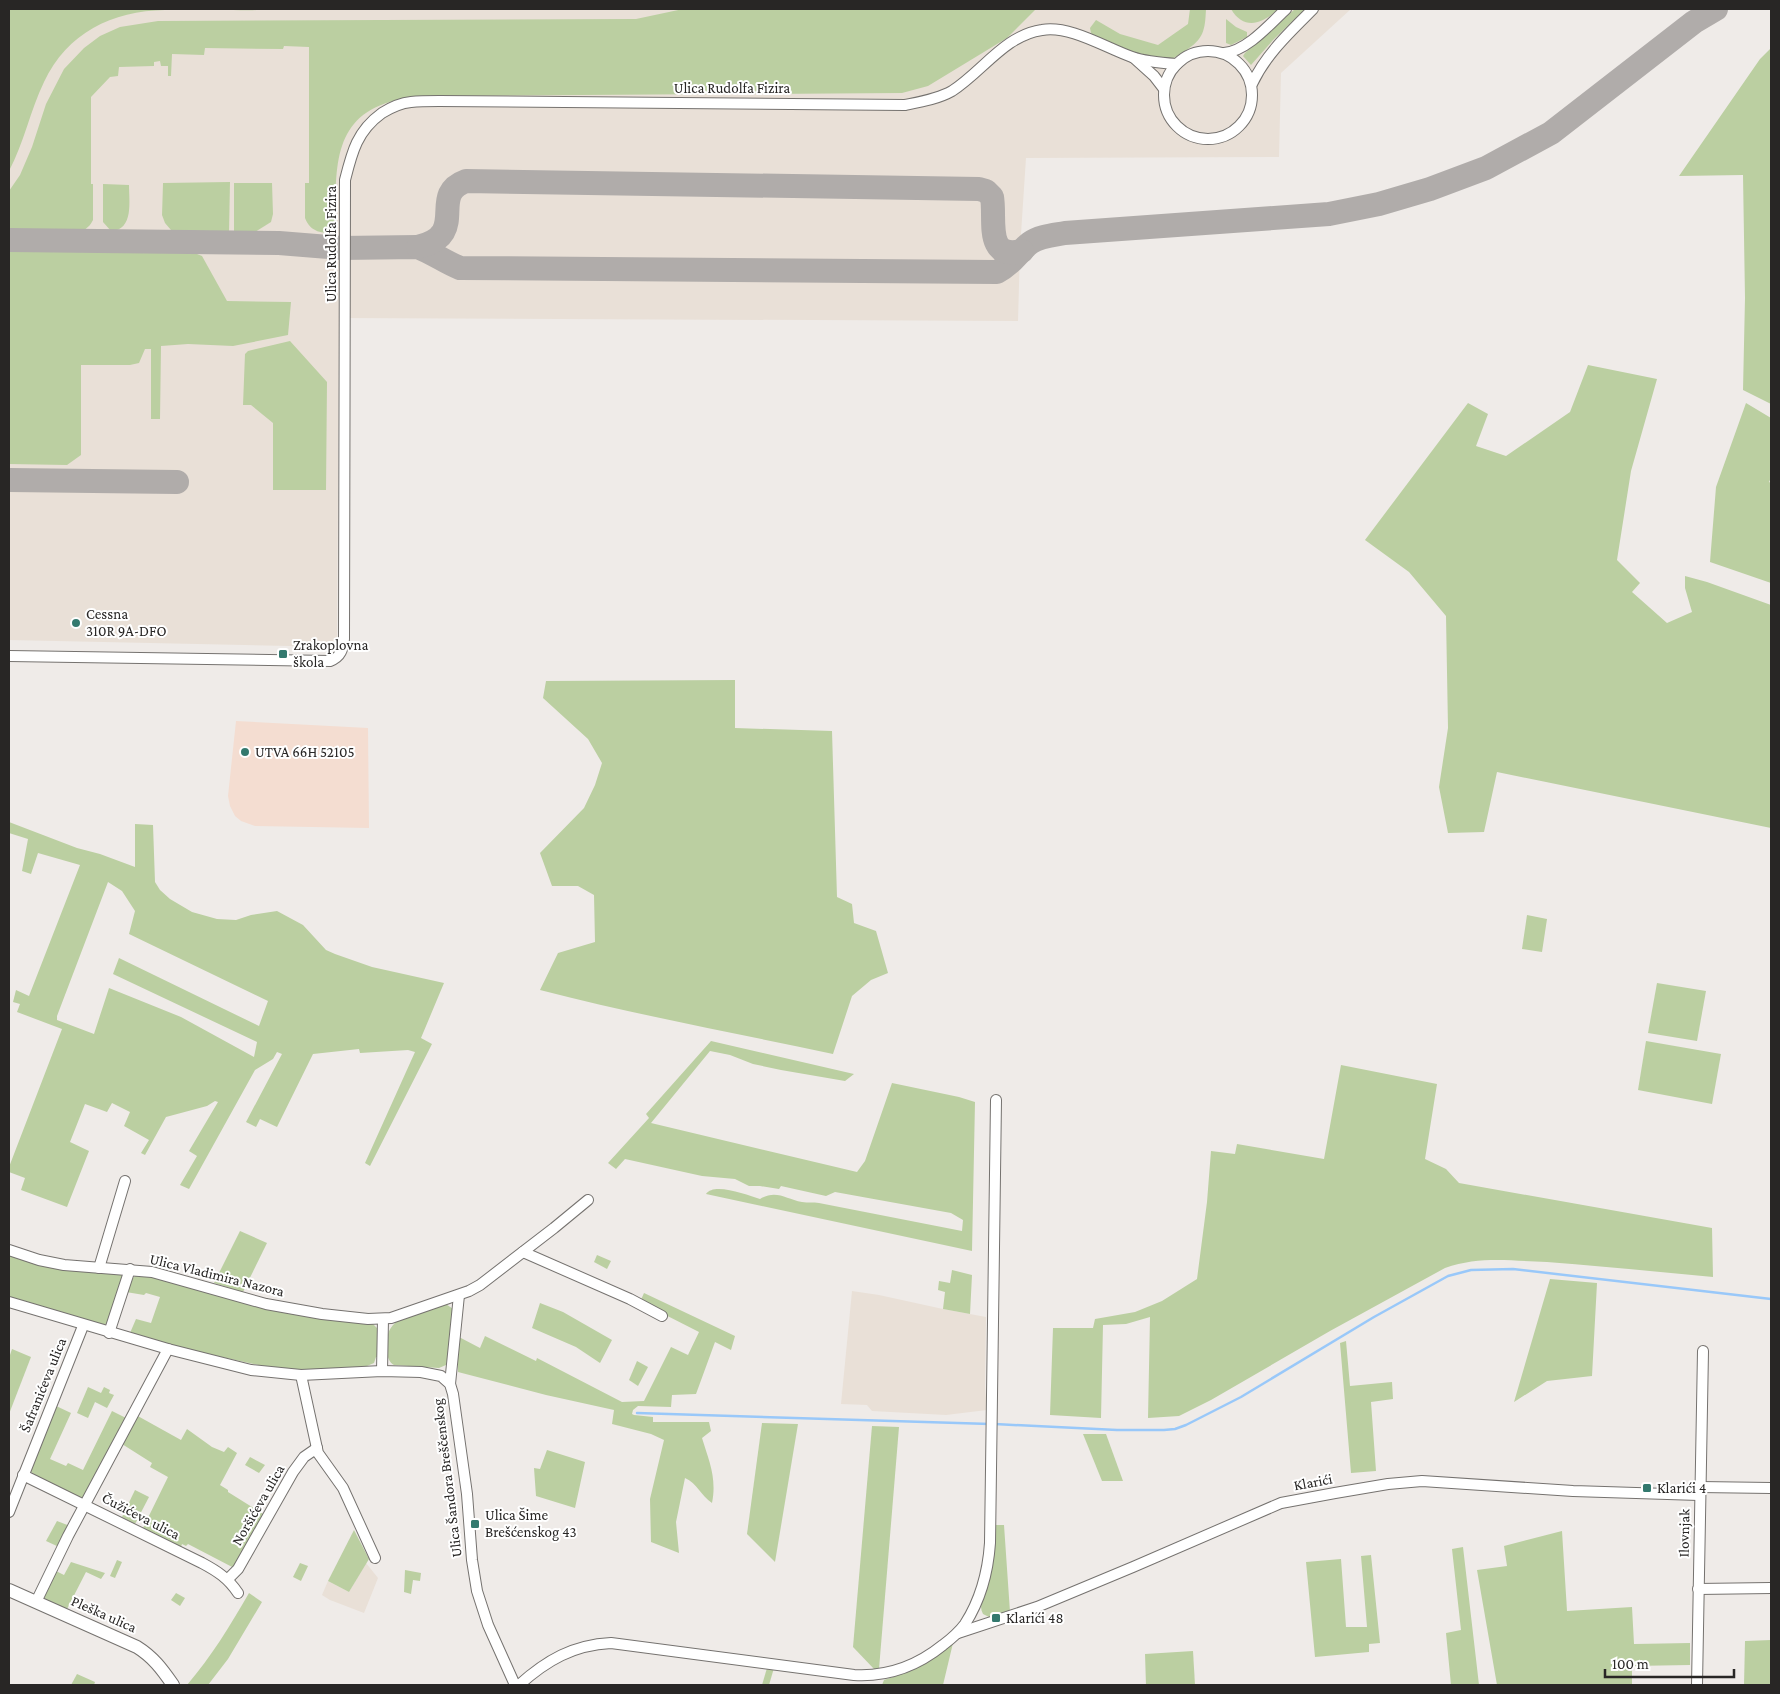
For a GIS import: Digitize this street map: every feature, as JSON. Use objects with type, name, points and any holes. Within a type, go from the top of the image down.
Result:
[{"type":"street","points":[[1286,9],[1263,31],[1241,48],[1224,53],[1211,51],[1197,52],[1177,64],[1167,79],[1164,89],[1166,112],[1176,127],[1183,133],[1191,136],[1213,139],[1226,136],[1244,123],[1252,103],[1252,84],[1259,68],[1278,44],[1313,9]]},
{"type":"street","name":"Ulica Rudolfa Fizira","points":[[9,656],[330,660],[339,656],[344,639],[345,180],[352,152],[361,133],[373,120],[388,109],[409,102],[438,101],[904,105],[933,99],[950,92],[969,79],[1015,40],[1043,29],[1061,30],[1133,58],[1177,64]]},
{"type":"street","points":[[1224,53],[1233,58],[1243,68],[1252,84]]},
{"type":"street","name":"Ulica Rudolfa Fizira","points":[[1133,58],[1154,76],[1164,89]]},
{"type":"street","points":[[519,1685],[552,1659],[571,1651],[600,1643],[629,1644],[868,1676],[892,1672],[918,1662],[929,1656],[957,1634],[973,1611],[980,1595],[987,1571],[990,1543],[996,1100]]},
{"type":"street","points":[[99,1268],[125,1181]]},
{"type":"street","name":"Ulica Vladimira Nazora","points":[[9,1250],[39,1260],[64,1265],[130,1269],[160,1274],[266,1304],[322,1314],[383,1319],[459,1295],[480,1285],[588,1200]]},
{"type":"street","points":[[523,1252],[630,1299],[662,1316]]},
{"type":"street","points":[[109,1333],[130,1269]]},
{"type":"street","points":[[450,1384],[459,1295]]},
{"type":"street","name":"Ulica Šandora Breščenskog","points":[[9,1302],[83,1326],[251,1370],[301,1375],[382,1371],[430,1373],[441,1376],[450,1384],[453,1394],[467,1494],[472,1560],[477,1591],[488,1625],[515,1685]]},
{"type":"street","points":[[382,1371],[383,1319]]},
{"type":"street","name":"Šafranićeva ulica","points":[[9,1512],[83,1326]]},
{"type":"street","points":[[36,1602],[168,1349]]},
{"type":"street","name":"Ilovnjak","points":[[1697,1685],[1703,1351]]},
{"type":"street","points":[[301,1375],[317,1448],[321,1458],[343,1488],[375,1558]]},
{"type":"street","name":"Noršićeva ulica","points":[[228,1579],[238,1569],[293,1472],[304,1457],[317,1448]]},
{"type":"street","name":"Čužićeva ulica","points":[[23,1475],[202,1563],[228,1579],[238,1593]]},
{"type":"street","name":"Klarići","points":[[957,1634],[1045,1603],[1281,1503],[1335,1492],[1422,1481],[1573,1491],[1700,1491],[1771,1488]]},
{"type":"street","points":[[1698,1589],[1771,1588]]},
{"type":"street","name":"Pleška ulica","points":[[9,1590],[126,1641],[142,1650],[159,1664],[172,1685]]},
{"type":"shaded area","points":[[9,9],[1351,9],[1281,73],[1279,157],[1026,158],[1020,249],[1018,321],[339,318],[337,647],[9,640]]},
{"type":"shaded area","points":[[236,721],[368,728],[369,828],[255,826],[241,821],[235,816],[228,796]]},
{"type":"shaded area","points":[[852,1291],[986,1317],[985,1386],[987,1410],[946,1415],[872,1411],[867,1405],[841,1404]]},
{"type":"shaded area","points":[[366,1563],[378,1578],[364,1613],[322,1595],[328,1581],[349,1592]]},
{"type":"green space","points":[[9,9],[264,9],[146,11],[109,20],[93,28],[65,50],[44,82],[9,171]]},
{"type":"green space","points":[[683,9],[1036,9],[1007,38],[928,86],[902,93],[422,96],[392,101],[370,110],[355,123],[344,140],[336,182],[336,233],[318,231],[310,227],[305,218],[305,183],[309,183],[309,47],[284,46],[283,49],[205,48],[204,55],[172,54],[171,76],[168,76],[168,66],[161,66],[160,61],[154,62],[154,66],[119,67],[118,76],[110,77],[91,97],[93,220],[90,225],[84,230],[75,233],[9,231],[9,191],[20,175],[32,147],[46,104],[64,69],[84,48],[100,36],[120,27],[158,21],[636,19]]},
{"type":"green space","points":[[1190,9],[1206,9],[1204,28],[1200,38],[1191,47],[1168,60],[1140,57],[1091,33],[1090,28],[1096,20],[1120,34],[1158,45],[1188,24]]},
{"type":"green space","points":[[1231,9],[1278,9],[1260,21],[1248,23],[1236,16]]},
{"type":"green space","points":[[1295,9],[1305,9],[1273,40],[1251,65],[1243,56],[1245,53]]},
{"type":"green space","points":[[1226,19],[1236,27],[1247,32],[1247,37],[1231,45],[1226,43]]},
{"type":"green space","points":[[1771,48],[1771,404],[1743,390],[1745,298],[1743,175],[1679,176],[1760,59]]},
{"type":"green space","points":[[230,182],[229,233],[182,232],[171,230],[165,223],[162,215],[163,183]]},
{"type":"green space","points":[[234,183],[272,183],[273,214],[271,222],[255,232],[234,233]]},
{"type":"green space","points":[[103,184],[129,185],[129,214],[127,220],[124,226],[111,231],[103,222]]},
{"type":"green space","points":[[9,249],[192,252],[202,256],[227,301],[291,302],[288,335],[233,346],[188,344],[161,346],[160,419],[151,419],[151,349],[145,349],[139,363],[130,365],[81,365],[81,455],[67,465],[9,464]]},
{"type":"green space","points":[[290,341],[327,382],[326,490],[273,490],[273,423],[251,405],[243,405],[245,354],[248,351]]},
{"type":"green space","points":[[1588,365],[1657,379],[1631,471],[1617,560],[1640,583],[1632,592],[1667,623],[1692,612],[1685,588],[1685,576],[1771,605],[1771,828],[1497,772],[1484,832],[1448,833],[1439,787],[1448,728],[1446,616],[1409,572],[1365,540],[1468,403],[1488,414],[1476,446],[1506,456],[1570,412]]},
{"type":"green space","points":[[1746,403],[1771,418],[1771,478],[1769,482],[1771,483],[1771,583],[1710,562],[1716,487]]},
{"type":"green space","points":[[735,680],[735,728],[832,731],[837,897],[852,904],[854,923],[876,931],[888,973],[871,980],[852,996],[833,1054],[649,1016],[540,990],[558,953],[595,942],[594,895],[578,886],[552,886],[540,853],[584,808],[595,785],[602,763],[588,739],[543,698],[546,681]]},
{"type":"green space","points":[[9,822],[77,848],[135,867],[135,824],[153,825],[155,882],[160,890],[170,899],[192,912],[217,919],[236,920],[251,915],[277,911],[303,925],[326,950],[335,954],[372,967],[444,983],[421,1038],[432,1044],[370,1166],[365,1163],[415,1052],[408,1050],[360,1053],[359,1049],[313,1054],[277,1127],[260,1119],[256,1127],[246,1122],[282,1054],[277,1052],[273,1059],[255,1070],[189,1189],[180,1185],[197,1156],[189,1151],[218,1102],[215,1101],[207,1106],[166,1117],[145,1155],[141,1153],[149,1140],[124,1126],[130,1112],[112,1103],[107,1112],[85,1104],[70,1142],[89,1151],[67,1207],[21,1190],[25,1178],[9,1172],[9,1167],[62,1029],[17,1012],[20,1004],[13,1002],[16,990],[29,996],[80,865],[38,853],[31,874],[22,871],[28,839],[9,833]],"holes":[[[108,882],[122,891],[135,911],[129,934],[268,1001],[259,1026],[119,958],[113,974],[257,1042],[254,1057],[181,1017],[109,988],[94,1034],[57,1020]]]},
{"type":"green space","points":[[1527,915],[1547,919],[1542,952],[1522,949]]},
{"type":"green space","points":[[1657,983],[1706,991],[1697,1041],[1648,1033]]},
{"type":"green space","points":[[711,1041],[854,1074],[845,1081],[753,1064],[730,1055],[710,1051],[651,1123],[857,1172],[865,1161],[892,1083],[975,1102],[972,1251],[706,1194],[716,1189],[723,1189],[760,1199],[776,1195],[802,1202],[819,1203],[962,1231],[963,1220],[951,1213],[835,1192],[826,1196],[781,1186],[779,1189],[749,1186],[735,1179],[702,1176],[625,1159],[616,1169],[608,1163],[649,1118],[646,1114]]},
{"type":"green space","points":[[1646,1041],[1721,1054],[1712,1104],[1638,1090]]},
{"type":"green space","points":[[1341,1065],[1437,1084],[1425,1159],[1446,1169],[1459,1183],[1712,1228],[1713,1277],[1547,1262],[1495,1260],[1458,1264],[1445,1268],[1330,1331],[1211,1400],[1179,1416],[1148,1418],[1150,1317],[1126,1324],[1103,1325],[1101,1418],[1050,1415],[1053,1328],[1093,1328],[1095,1319],[1135,1312],[1162,1301],[1197,1279],[1207,1202],[1211,1151],[1235,1154],[1237,1144],[1324,1159]]},
{"type":"green space","points":[[240,1231],[267,1243],[243,1292],[214,1283]]},
{"type":"green space","points":[[9,1253],[121,1274],[123,1278],[109,1321],[104,1326],[9,1298]]},
{"type":"green space","points":[[597,1255],[611,1261],[607,1269],[594,1262]]},
{"type":"green space","points":[[952,1270],[972,1275],[970,1314],[943,1309],[945,1292],[938,1290],[939,1281],[950,1283]]},
{"type":"green space","points":[[137,1274],[373,1324],[380,1331],[379,1357],[376,1357],[374,1363],[366,1368],[300,1371],[277,1369],[171,1346],[130,1333],[136,1319],[151,1323],[160,1297],[146,1293],[144,1295],[126,1292],[131,1280]]},
{"type":"green space","points":[[1550,1279],[1597,1283],[1592,1376],[1547,1381],[1514,1402]]},
{"type":"green space","points":[[644,1293],[735,1336],[731,1350],[715,1342],[696,1394],[672,1395],[671,1407],[638,1406],[633,1410],[632,1414],[634,1415],[653,1417],[653,1422],[709,1422],[711,1431],[702,1438],[713,1478],[712,1503],[693,1483],[685,1478],[676,1522],[679,1553],[651,1542],[650,1499],[664,1440],[651,1434],[612,1424],[614,1410],[546,1395],[458,1372],[458,1362],[456,1362],[459,1337],[480,1348],[485,1336],[536,1361],[537,1358],[622,1402],[644,1401],[671,1347],[688,1355],[699,1332],[640,1302]]},
{"type":"green space","points":[[540,1303],[563,1312],[612,1340],[600,1363],[576,1347],[532,1328]]},
{"type":"green space","points":[[446,1304],[453,1309],[450,1359],[447,1360],[446,1365],[439,1368],[394,1365],[391,1363],[387,1352],[390,1329],[397,1321]]},
{"type":"green space","points":[[1346,1341],[1350,1386],[1392,1382],[1393,1399],[1371,1402],[1376,1471],[1351,1473],[1340,1343]]},
{"type":"green space","points":[[12,1349],[31,1357],[9,1414],[9,1358]]},
{"type":"green space","points":[[637,1361],[648,1367],[638,1386],[629,1380]]},
{"type":"green space","points":[[88,1387],[101,1393],[104,1387],[110,1390],[109,1393],[114,1395],[107,1408],[95,1402],[88,1418],[77,1413]]},
{"type":"green space","points":[[54,1405],[71,1413],[50,1459],[66,1466],[68,1463],[83,1470],[112,1411],[128,1419],[83,1500],[37,1477],[28,1469]]},
{"type":"green space","points":[[136,1415],[181,1440],[187,1429],[212,1447],[224,1452],[228,1447],[237,1453],[220,1485],[265,1515],[236,1569],[188,1544],[186,1546],[182,1544],[181,1547],[143,1528],[168,1477],[150,1467],[152,1463],[122,1444]]},
{"type":"green space","points":[[762,1423],[798,1424],[775,1562],[747,1534]]},
{"type":"green space","points":[[872,1426],[899,1427],[879,1669],[875,1670],[853,1647]]},
{"type":"green space","points":[[1083,1434],[1106,1434],[1123,1481],[1102,1481]]},
{"type":"green space","points":[[547,1450],[585,1462],[575,1508],[536,1496],[534,1468],[540,1469]]},
{"type":"green space","points":[[250,1457],[265,1465],[259,1473],[245,1465]]},
{"type":"green space","points":[[135,1490],[149,1497],[135,1524],[122,1517]]},
{"type":"green space","points":[[57,1521],[70,1526],[59,1547],[46,1541]]},
{"type":"green space","points":[[995,1525],[1004,1525],[1010,1612],[989,1617],[983,1614],[981,1604],[991,1573]]},
{"type":"green space","points":[[354,1530],[369,1559],[349,1592],[328,1581]]},
{"type":"green space","points":[[1562,1531],[1567,1611],[1632,1607],[1634,1644],[1690,1643],[1690,1665],[1632,1666],[1632,1685],[1497,1685],[1477,1570],[1507,1566],[1504,1546]]},
{"type":"green space","points":[[1463,1547],[1479,1685],[1451,1685],[1446,1633],[1461,1630],[1452,1549]]},
{"type":"green space","points":[[1371,1555],[1380,1643],[1369,1644],[1369,1652],[1315,1657],[1306,1562],[1341,1559],[1346,1627],[1367,1627],[1361,1556]]},
{"type":"green space","points":[[117,1560],[122,1562],[115,1578],[110,1576]]},
{"type":"green space","points":[[71,1562],[105,1573],[101,1579],[86,1572],[66,1611],[47,1602],[43,1595],[54,1570],[64,1575]]},
{"type":"green space","points":[[300,1563],[308,1566],[301,1581],[293,1577]]},
{"type":"green space","points":[[405,1570],[421,1573],[420,1581],[413,1580],[411,1594],[404,1592]]},
{"type":"green space","points":[[176,1593],[185,1598],[180,1606],[171,1600]]},
{"type":"green space","points":[[249,1593],[262,1602],[228,1659],[208,1685],[187,1685],[220,1641]]},
{"type":"green space","points":[[1771,1640],[1771,1685],[1744,1685],[1745,1641]]},
{"type":"green space","points":[[953,1643],[943,1685],[882,1685],[884,1680],[921,1665]]},
{"type":"green space","points":[[1193,1651],[1195,1685],[1146,1685],[1145,1654]]},
{"type":"green space","points":[[767,1668],[774,1668],[769,1685],[762,1685]]},
{"type":"green space","points":[[77,1674],[95,1682],[94,1685],[71,1685]]},
{"type":"waterway","points":[[995,1424],[1117,1430],[1175,1429],[1241,1397],[1374,1317],[1448,1276],[1471,1270],[1513,1269],[1771,1299]]},
{"type":"waterway","points":[[637,1413],[990,1424]]},
{"type":"taxiway","points":[[9,240],[279,243],[341,248],[418,247],[460,268],[997,272],[1008,265],[1030,243],[1051,235],[1329,214],[1379,204],[1430,189],[1486,168],[1551,133],[1694,22],[1716,9]]},
{"type":"taxiway","points":[[418,247],[434,241],[442,233],[446,224],[450,195],[455,187],[466,181],[979,189],[986,191],[992,197],[994,236],[997,244],[1002,249],[1010,252],[1022,251]]},
{"type":"taxiway","points":[[9,480],[177,482]]},
{"type":"place","name":"Cessna 310R 9A-DFO","points":[[76,623]]},
{"type":"place","name":"Zrakoplovna škola","points":[[283,654]]},
{"type":"place","name":"UTVA 66H 52105","points":[[245,752]]},
{"type":"place","name":"Klarići 4","points":[[1647,1488]]},
{"type":"place","name":"Ulica Šime Brešćenskog 43","points":[[475,1524]]},
{"type":"place","name":"Klarići 48","points":[[996,1618]]}]
